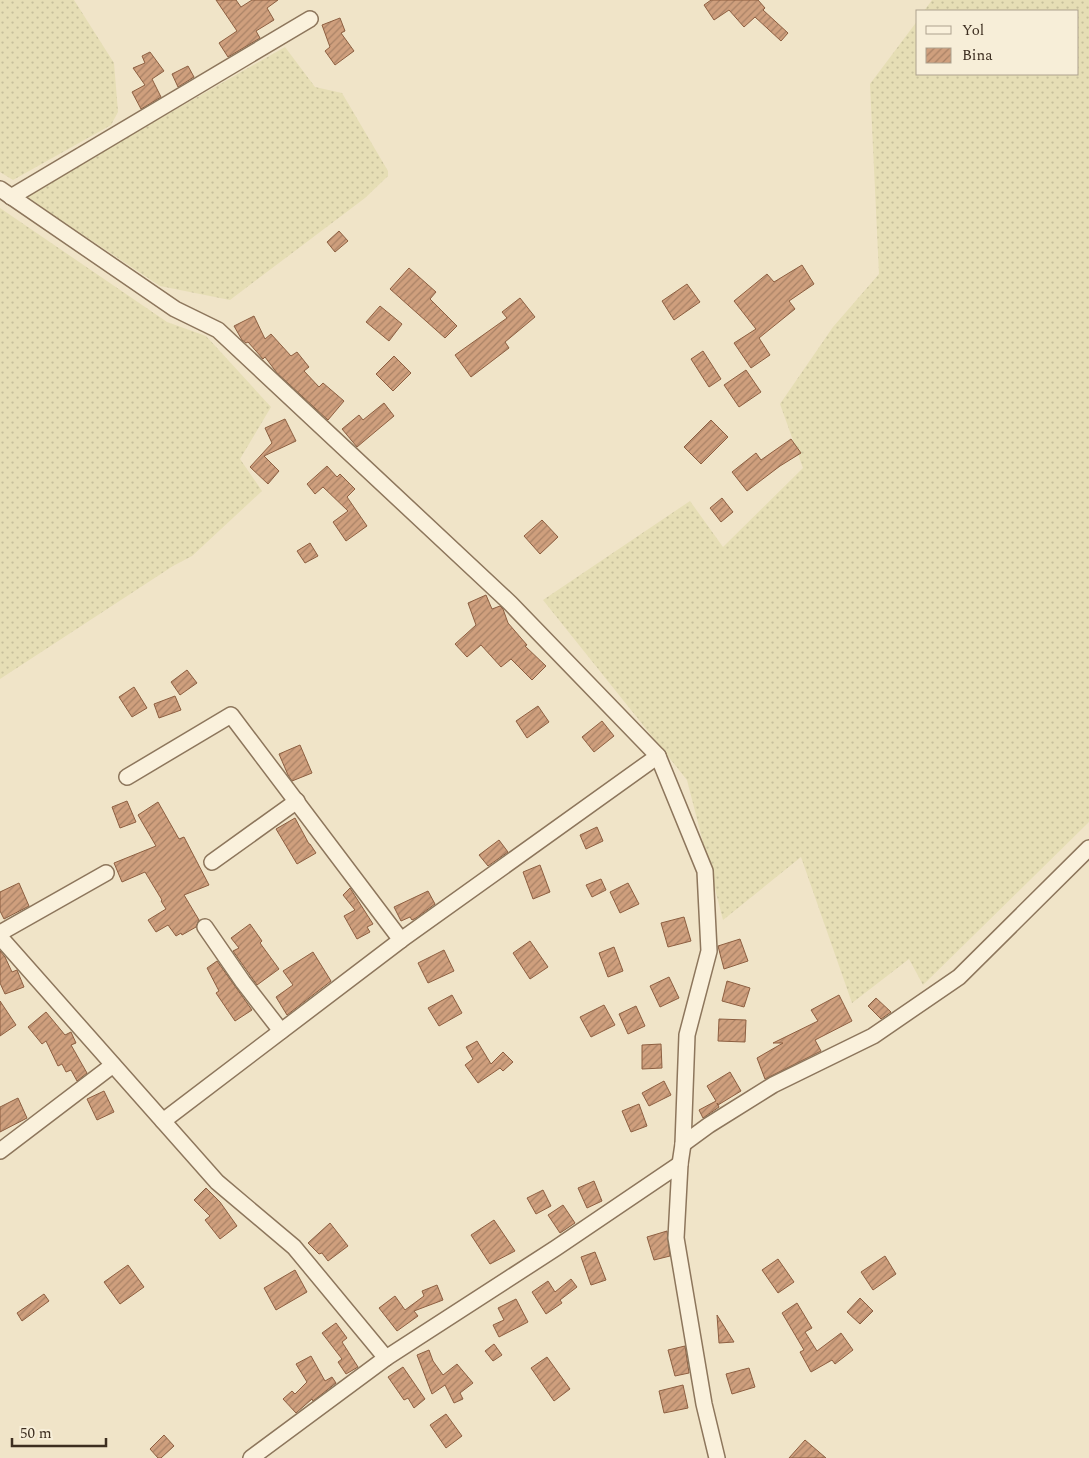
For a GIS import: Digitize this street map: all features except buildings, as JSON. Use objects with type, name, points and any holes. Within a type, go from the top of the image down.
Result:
[{"type":"street","points":[[310,19],[6,193],[175,309],[218,330],[510,603],[658,756],[706,872],[709,951],[687,1035],[684,1144],[680,1164],[676,1238],[704,1404],[717,1458]]},
{"type":"street","points":[[127,777],[231,714],[401,940]]},
{"type":"street","points":[[163,1121],[401,940],[658,756]]},
{"type":"street","points":[[212,862],[297,801]]},
{"type":"street","points":[[684,1144],[709,1125],[773,1085],[873,1036],[959,977],[1089,848]]},
{"type":"street","points":[[106,873],[0,935],[113,1066],[217,1182],[294,1247],[386,1358]]},
{"type":"street","points":[[205,927],[243,982],[281,1031]]},
{"type":"street","points":[[0,1151],[113,1066]]},
{"type":"street","points":[[252,1458],[386,1358],[556,1248],[680,1164]]},
{"type":"shaded area","points":[[0,0],[74,0],[114,63],[118,112],[111,125],[13,180],[0,172]]},
{"type":"shaded area","points":[[932,0],[1089,0],[1089,822],[923,985],[909,959],[852,1003],[801,857],[723,920],[687,780],[543,600],[690,501],[723,547],[803,468],[780,404],[833,327],[879,274],[870,84],[916,23],[916,75],[1079,75],[1079,10],[925,10]]},
{"type":"shaded area","points":[[285,47],[315,87],[342,93],[388,171],[388,176],[365,198],[230,300],[160,286],[29,199],[28,194]]},
{"type":"shaded area","points":[[0,208],[167,322],[206,336],[271,407],[240,459],[262,491],[192,556],[173,566],[0,679]]}]
